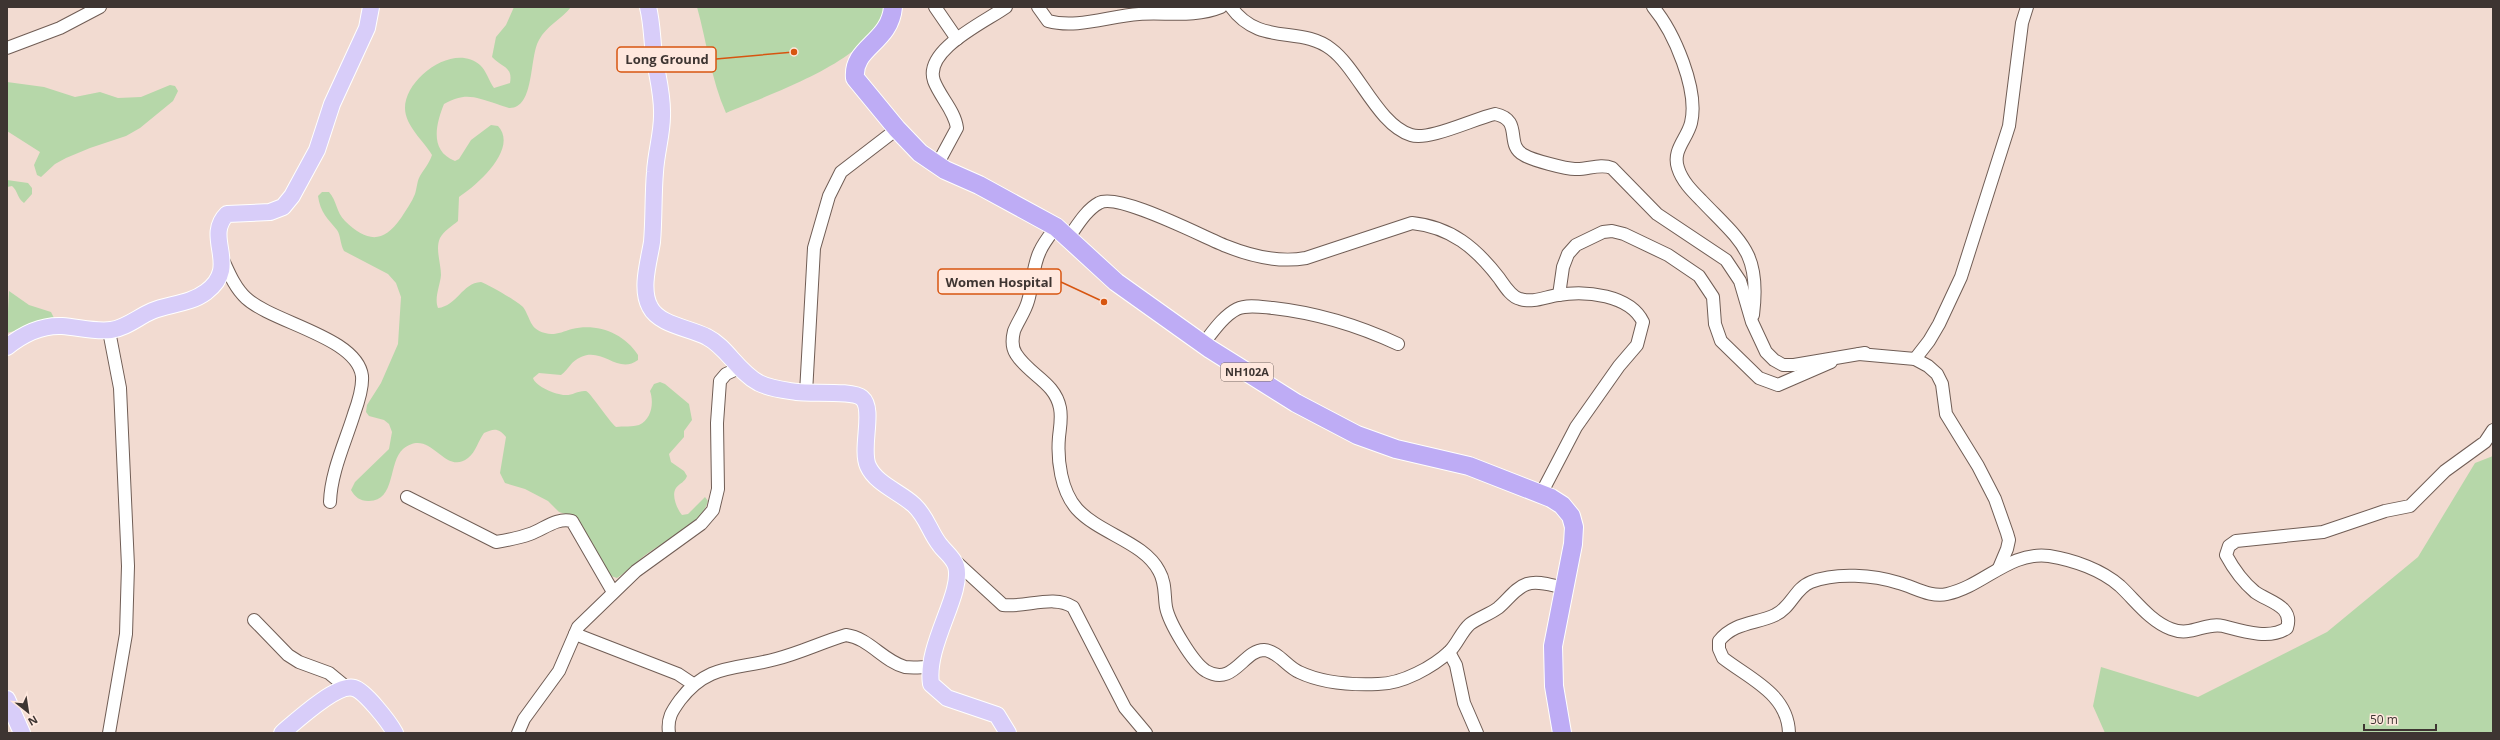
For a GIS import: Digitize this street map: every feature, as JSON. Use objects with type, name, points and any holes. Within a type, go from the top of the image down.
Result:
[{"type":"highway","name":"NH102A","points":[[893,7],[892,20],[886,30],[857,60],[854,70],[855,78],[920,153],[937,165],[1004,198],[1062,232],[1116,282],[1203,344],[1296,403],[1357,435],[1396,449],[1469,466],[1541,494],[1562,505],[1571,516],[1574,527],[1565,588],[1552,652],[1554,686],[1562,733]]},
{"type":"main road","points":[[7,347],[22,335],[41,328],[62,326],[109,330],[118,329],[151,311],[190,300],[205,293],[216,284],[223,260],[218,231],[220,221],[227,214],[270,212],[283,207],[292,196],[317,150],[332,104],[367,28],[371,7]]},
{"type":"main road","points":[[648,7],[662,96],[662,116],[655,170],[652,239],[646,282],[649,306],[655,314],[665,320],[709,338],[739,368],[762,384],[777,389],[806,393],[856,394],[862,398],[868,411],[865,448],[868,466],[876,478],[900,494],[923,515],[940,545],[954,560],[957,568],[956,585],[937,637],[930,667],[931,684],[937,691],[947,698],[997,714],[1008,733]]},
{"type":"main road","points":[[282,733],[315,706],[346,687],[355,688],[365,696],[395,733]]},
{"type":"main road","points":[[7,699],[22,733]]},
{"type":"street","points":[[7,48],[60,28],[100,7]]},
{"type":"street","points":[[935,7],[957,39]]},
{"type":"street","points":[[937,165],[958,128],[955,118],[937,86],[933,74],[938,55],[957,39],[1006,7]]},
{"type":"street","points":[[1038,7],[1048,21],[1066,23],[1139,14],[1196,13],[1221,7]]},
{"type":"street","points":[[1231,7],[1244,22],[1256,28],[1324,44],[1338,54],[1366,93],[1393,124],[1410,135],[1426,136],[1495,114],[1502,115],[1510,122],[1515,146],[1525,156],[1573,169],[1602,166],[1612,168],[1657,214],[1726,260],[1740,281],[1752,322],[1766,352],[1774,360],[1783,365],[1865,353],[1915,359],[1937,374],[1942,384],[1946,414],[1978,466],[1995,500],[2010,540],[1999,568]]},
{"type":"street","points":[[1653,7],[1673,38],[1681,57],[1690,93],[1692,114],[1691,124],[1678,148],[1676,158],[1677,168],[1694,193],[1739,238],[1749,257],[1755,276],[1752,322]]},
{"type":"street","points":[[1915,359],[1929,341],[1950,305],[1968,256],[2009,126],[2022,23],[2027,7]]},
{"type":"street","points":[[806,393],[814,248],[829,196],[841,172],[897,128]]},
{"type":"street","points":[[1541,494],[1576,427],[1619,366],[1637,345],[1643,322],[1639,313],[1627,304],[1606,296],[1574,293],[1529,302],[1516,298],[1483,258],[1467,243],[1448,231],[1430,225],[1412,223],[1306,258],[1290,261],[1228,246],[1133,206],[1119,201],[1106,201],[1092,208],[1040,250],[1033,273],[1029,300],[1014,332],[1012,344],[1016,354],[1045,382],[1058,400],[1061,412],[1058,440],[1061,469],[1069,496],[1075,507],[1097,526],[1140,550],[1152,560],[1164,581],[1166,607],[1173,627],[1202,669],[1211,674],[1222,675],[1241,666],[1254,653],[1261,650],[1276,655],[1290,668],[1306,675],[1346,683],[1379,684],[1410,677],[1449,652],[1471,623],[1498,608],[1520,587],[1537,583],[1565,588]]},
{"type":"street","points":[[1559,295],[1563,267],[1572,249],[1585,239],[1602,232],[1612,231],[1624,234],[1668,255],[1699,276],[1713,297],[1715,324],[1721,341],[1759,378],[1769,383],[1778,386],[1830,362],[1865,353]]},
{"type":"street","points":[[223,260],[235,285],[246,298],[267,312],[336,344],[354,358],[360,367],[362,377],[359,399],[334,475],[330,502]]},
{"type":"street","points":[[1203,344],[1226,317],[1237,309],[1246,307],[1299,311],[1340,320],[1398,344]]},
{"type":"street","points":[[109,330],[120,388],[128,566],[126,634],[109,733]]},
{"type":"street","points":[[518,733],[524,719],[559,671],[578,627],[613,592],[659,553],[701,524],[713,510],[718,489],[717,423],[720,381],[726,374],[739,368]]},
{"type":"street","points":[[1789,733],[1784,708],[1775,697],[1723,658],[1719,649],[1719,641],[1729,630],[1774,616],[1785,609],[1801,587],[1812,581],[1831,577],[1863,577],[1888,580],[1936,595],[1947,594],[1968,587],[1999,568],[2021,558],[2049,556],[2071,562],[2108,576],[2154,619],[2171,629],[2196,631],[2220,626],[2274,634],[2287,628],[2289,620],[2288,614],[2282,607],[2256,592],[2243,580],[2226,554],[2229,546],[2236,541],[2323,532],[2385,511],[2410,506],[2419,500],[2445,470],[2485,442],[2493,430]]},
{"type":"street","points":[[407,497],[496,542],[511,540],[532,534],[559,521],[572,521],[613,592]]},
{"type":"street","points":[[954,560],[1003,605],[1012,606],[1060,602],[1073,607],[1125,708],[1146,733]]},
{"type":"street","points":[[254,620],[288,655],[299,662],[329,673],[346,687]]},
{"type":"street","points":[[575,634],[678,674],[693,684]]},
{"type":"street","points":[[668,733],[670,713],[693,684],[706,674],[775,659],[846,635],[857,637],[893,662],[905,666],[930,667]]},
{"type":"street","points":[[1449,652],[1456,666],[1464,703],[1477,733]]},
{"type":"green space","points":[[514,7],[571,7],[542,35],[539,40],[527,91],[523,100],[517,106],[509,108],[482,99],[470,97],[458,98],[444,104],[437,128],[437,136],[441,151],[447,156],[455,161],[459,159],[471,140],[491,125],[498,126],[503,135],[503,145],[493,166],[484,176],[459,197],[458,221],[440,238],[438,251],[441,275],[437,304],[438,308],[445,306],[469,286],[474,283],[481,282],[503,293],[523,307],[533,326],[540,331],[548,334],[555,334],[581,327],[591,327],[618,336],[632,347],[638,355],[638,360],[631,364],[624,364],[596,355],[589,355],[581,357],[575,361],[561,375],[539,373],[533,378],[546,390],[561,395],[586,391],[616,427],[637,426],[647,419],[652,405],[650,391],[654,384],[660,382],[665,384],[689,404],[692,420],[684,431],[684,437],[669,454],[671,462],[684,471],[687,476],[685,480],[676,488],[674,498],[682,515],[688,514],[705,497],[708,501],[704,510],[691,525],[648,553],[617,578],[611,576],[572,516],[559,512],[548,501],[525,489],[505,483],[500,473],[506,437],[499,430],[491,430],[484,433],[471,456],[459,462],[452,461],[444,457],[422,443],[413,444],[403,449],[398,455],[387,488],[383,495],[377,500],[365,501],[354,495],[351,490],[355,482],[389,449],[392,432],[389,424],[384,420],[369,416],[366,412],[367,405],[381,383],[398,344],[401,297],[396,283],[388,274],[344,251],[338,232],[323,211],[318,196],[322,192],[329,192],[334,199],[342,218],[360,233],[374,237],[381,236],[388,232],[401,218],[412,200],[419,178],[432,155],[411,127],[406,115],[405,108],[407,97],[413,85],[422,75],[433,67],[445,61],[457,58],[469,59],[480,65],[494,88],[510,83],[510,73],[508,70],[492,57],[496,37],[506,25]]},
{"type":"green space","points":[[697,7],[887,7],[878,26],[863,43],[842,59],[794,85],[726,113],[713,74]]},
{"type":"green space","points":[[7,82],[44,87],[75,97],[100,92],[118,98],[141,97],[170,85],[175,86],[178,91],[173,101],[140,128],[126,136],[66,158],[55,164],[41,177],[37,175],[34,165],[40,152],[7,131]]},
{"type":"green space","points":[[7,180],[28,183],[32,188],[32,194],[24,203],[12,186],[7,187]]},
{"type":"green space","points":[[9,291],[29,305],[51,312],[55,320],[7,333]]},
{"type":"green space","points":[[2493,456],[2493,733],[2105,733],[2093,706],[2101,667],[2198,697],[2327,632],[2418,557],[2475,463]]},
{"type":"place","name":"Long Ground","points":[[794,52]]},
{"type":"place","name":"Women Hospital","points":[[1104,302]]}]
